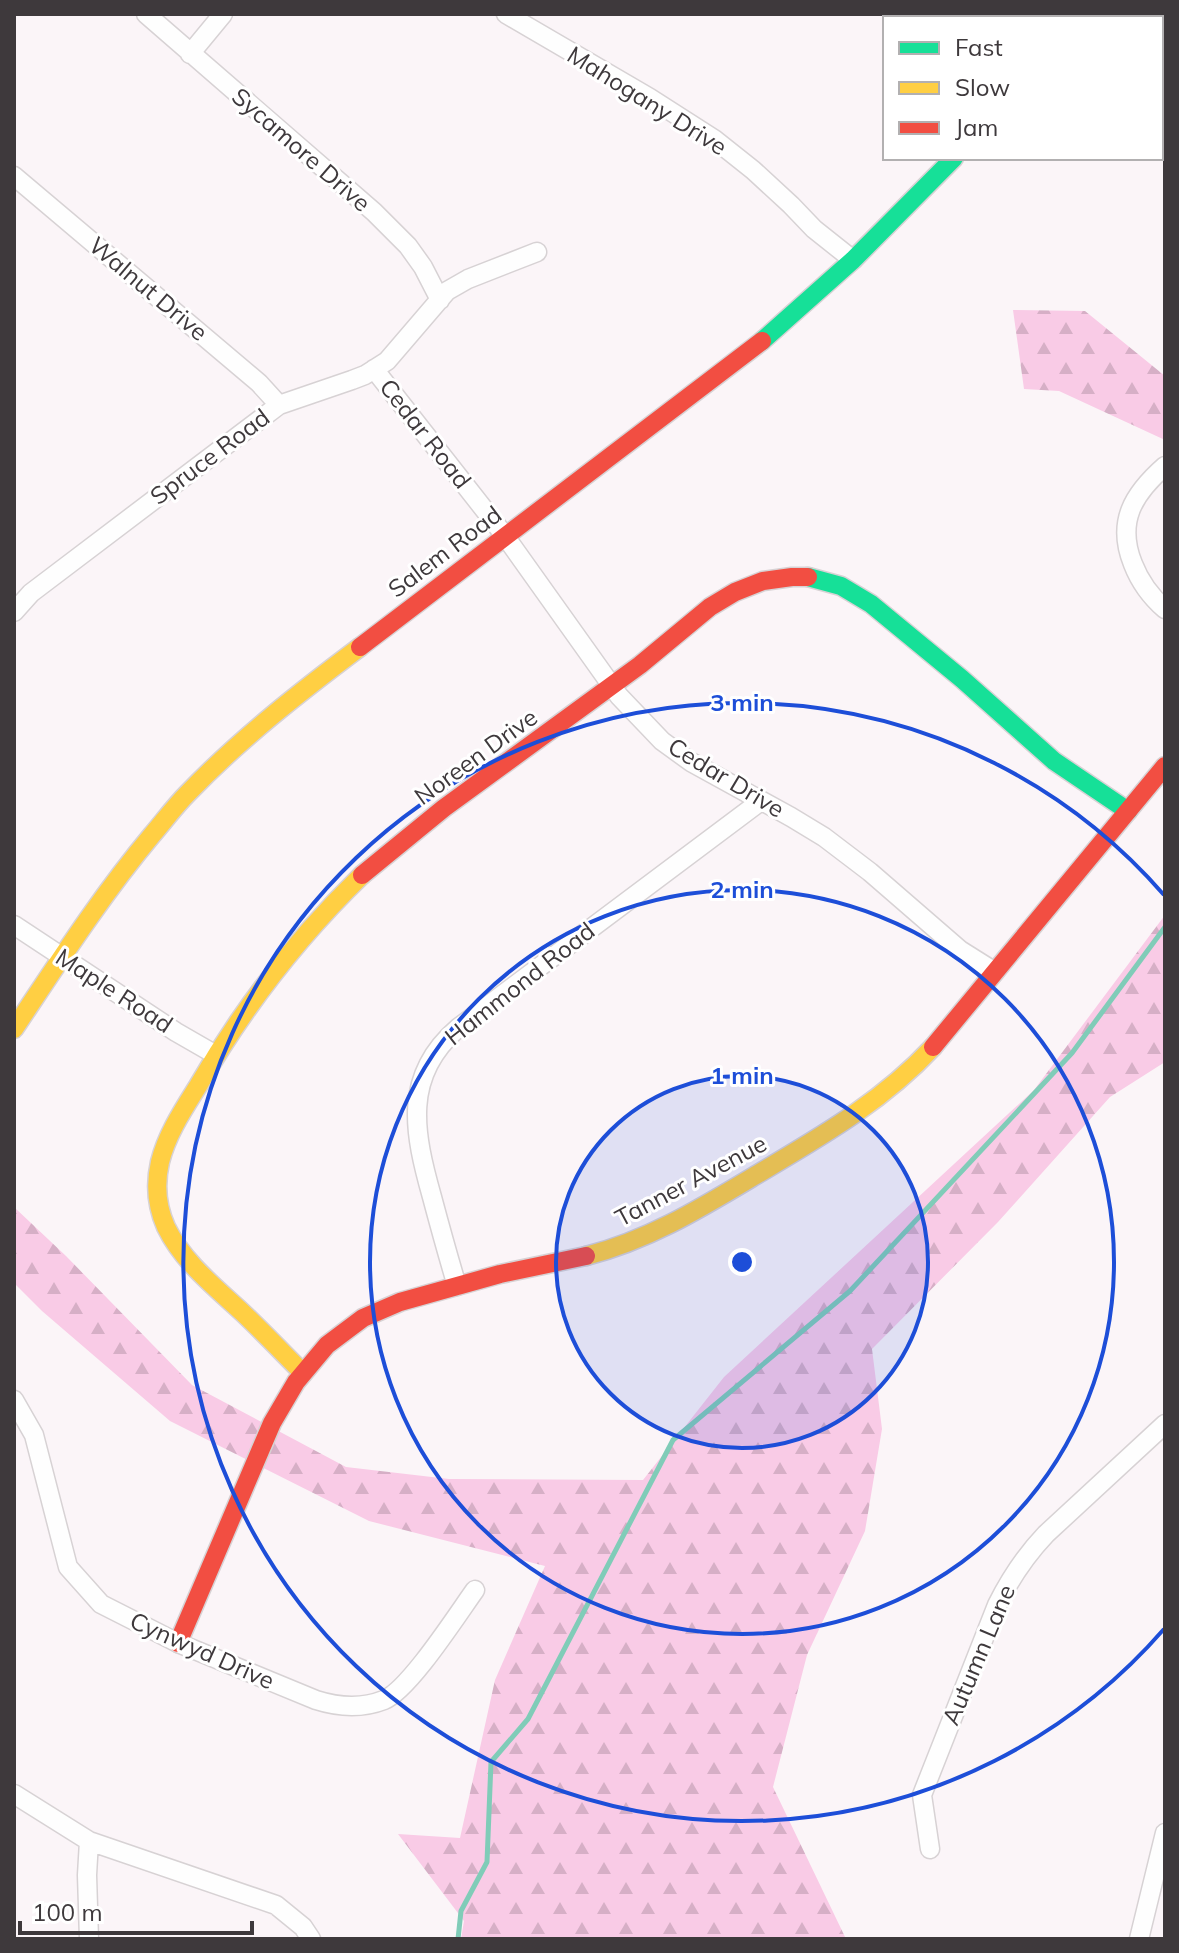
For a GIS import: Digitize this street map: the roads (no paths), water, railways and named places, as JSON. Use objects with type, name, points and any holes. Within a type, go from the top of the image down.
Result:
[{"type":"street","name":"Sycamore Drive","points":[[146,14],[374,212],[408,246],[440,300]]},
{"type":"street","points":[[190,54],[223,14]]},
{"type":"street","name":"Mahogany Drive","points":[[506,14],[714,139],[853,260]]},
{"type":"street","name":"Salem Road","points":[[14,1029],[106,893],[186,795],[218,763],[295,696],[734,364],[853,260],[952,160]]},
{"type":"street","name":"Walnut Drive","points":[[14,176],[259,383],[279,405]]},
{"type":"street","name":"Spruce Road","points":[[14,612],[31,593],[279,405],[352,380],[374,369],[397,351],[447,291],[468,279],[537,252]]},
{"type":"street","name":"Cedar Road","points":[[374,369],[505,536]]},
{"type":"street","points":[[1165,466],[1138,494],[1127,519],[1125,535],[1139,580],[1165,609]]},
{"type":"street","name":"Cedar Drive","points":[[505,536],[612,686],[638,718],[676,752],[791,817],[840,849],[960,950],[995,972]]},
{"type":"street","name":"Noreen Drive","points":[[303,1373],[219,1292],[181,1250],[167,1228],[156,1190],[163,1151],[176,1124],[238,1018],[283,959],[330,906],[445,808],[656,653],[701,613],[734,593],[790,576],[823,580],[855,593],[978,692],[1047,756],[1128,811]]},
{"type":"street","name":"Tanner Avenue","points":[[178,1643],[272,1423],[287,1395],[325,1347],[363,1318],[408,1299],[613,1249],[659,1230],[843,1123],[887,1091],[949,1030],[1165,766]]},
{"type":"street","name":"Hammond Road","points":[[457,1286],[417,1135],[420,1084],[434,1053],[458,1028],[761,801]]},
{"type":"street","name":"Maple Road","points":[[14,925],[216,1055]]},
{"type":"street","name":"Cynwyd Drive","points":[[14,1400],[34,1435],[68,1567],[101,1604],[178,1643],[316,1700],[337,1707],[385,1700],[408,1682],[475,1590]]},
{"type":"street","name":"Autumn Lane","points":[[930,1849],[922,1795],[1007,1585],[1031,1550],[1054,1526],[1164,1428]]},
{"type":"street","points":[[14,1794],[89,1841],[276,1905],[303,1927],[311,1939]]},
{"type":"street","points":[[1139,1939],[1165,1833]]},
{"type":"street","points":[[89,1841],[89,1939]]},
{"type":"waterway","points":[[458,1939],[461,1911],[487,1862],[491,1762],[528,1719],[673,1440],[850,1291],[1072,1053],[1165,927]]}]
